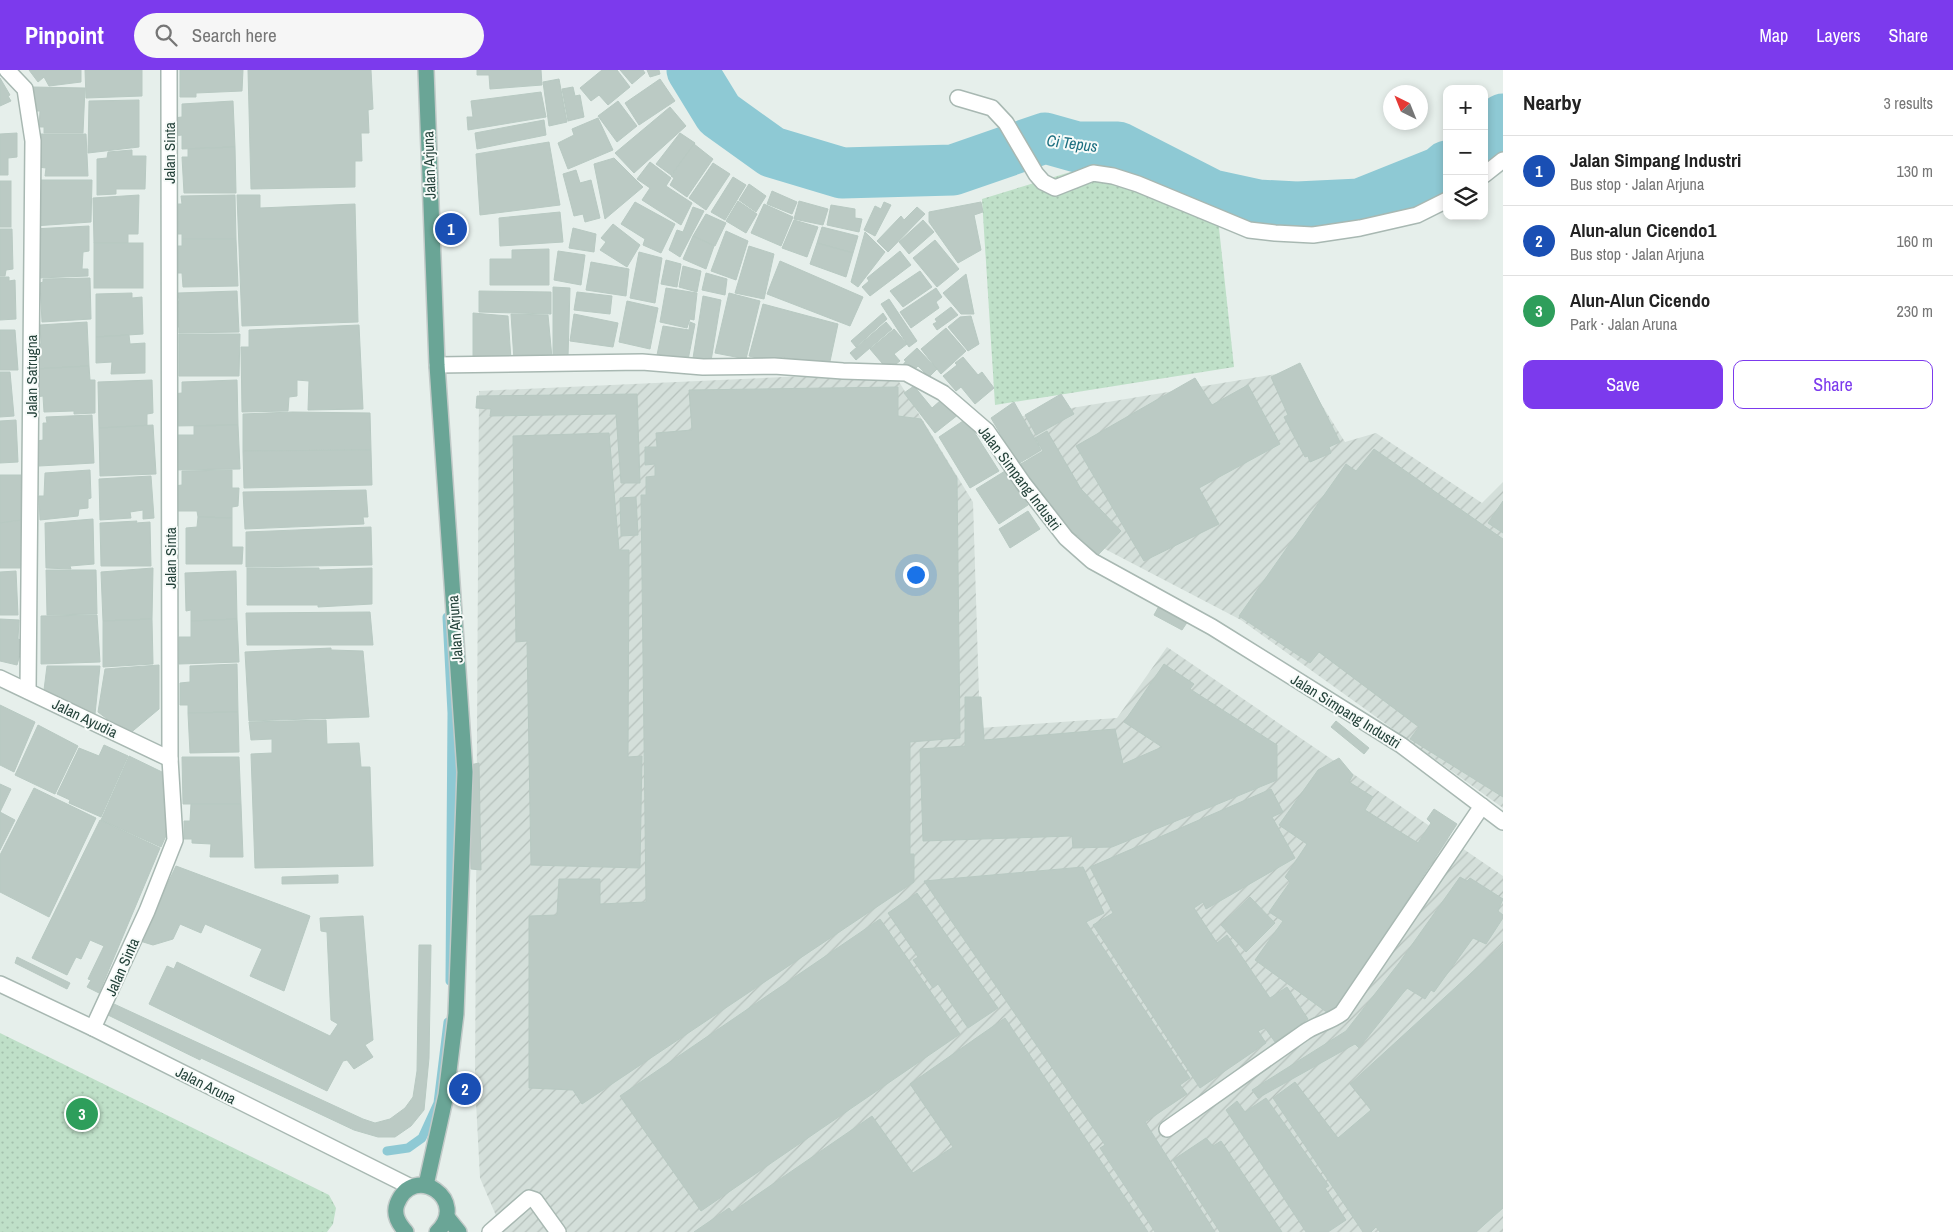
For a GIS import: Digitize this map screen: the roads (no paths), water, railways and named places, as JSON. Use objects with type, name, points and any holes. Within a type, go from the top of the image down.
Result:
[{"type":"main road","name":"Jalan Arjuna","points":[[405,1232],[397,1221],[396,1208],[400,1196],[418,1186],[446,1095],[456,1014],[465,772],[437,365],[426,70]]},
{"type":"main road","points":[[418,1186],[436,1189],[443,1197],[447,1206],[444,1225],[437,1232]]},
{"type":"main road","points":[[446,1217],[459,1232]]},
{"type":"street","name":"Jalan Satrugna","points":[[6,70],[25,89],[32,141],[28,691]]},
{"type":"street","name":"Jalan Sinta","points":[[93,1028],[147,911],[175,840],[170,759],[169,70]]},
{"type":"street","points":[[958,98],[992,108],[1006,123],[1036,174],[1043,182],[1055,188],[1093,173],[1113,176],[1138,184],[1248,230],[1313,235],[1360,228],[1417,215],[1443,202]]},
{"type":"street","points":[[1488,172],[1503,160]]},
{"type":"street","name":"Jalan Simpang Industri","points":[[437,365],[642,362],[703,367],[774,366],[906,373],[943,393],[987,431],[1023,483],[1066,538],[1092,561],[1212,627],[1401,746],[1503,822]]},
{"type":"street","name":"Jalan Ayudia","points":[[0,678],[170,759]]},
{"type":"street","points":[[1166,1129],[1305,1032],[1313,1027],[1330,1022],[1342,1013],[1482,806]]},
{"type":"street","name":"Jalan Aruna","points":[[0,984],[418,1186]]},
{"type":"street","points":[[490,1232],[529,1198],[535,1200],[558,1232]]},
{"type":"waterway","name":"Ci Tepus","points":[[692,70],[719,114],[772,152],[842,173],[953,170],[1045,138],[1077,147],[1118,147],[1212,195],[1258,205],[1297,207],[1360,204],[1443,169]]},
{"type":"waterway","name":"Ci Tepus","points":[[1488,132],[1503,119]]},
{"type":"waterway","points":[[447,617],[452,713],[450,981]]},
{"type":"waterway","points":[[387,1151],[408,1148],[422,1138],[438,1103],[448,1022]]},
{"type":"place","name":"Jalan Simpang Industri","points":[[451,229]]},
{"type":"place","name":"Alun-alun Cicendo1","points":[[465,1089]]},
{"type":"place","name":"Alun-Alun Cicendo","points":[[82,1114]]}]
